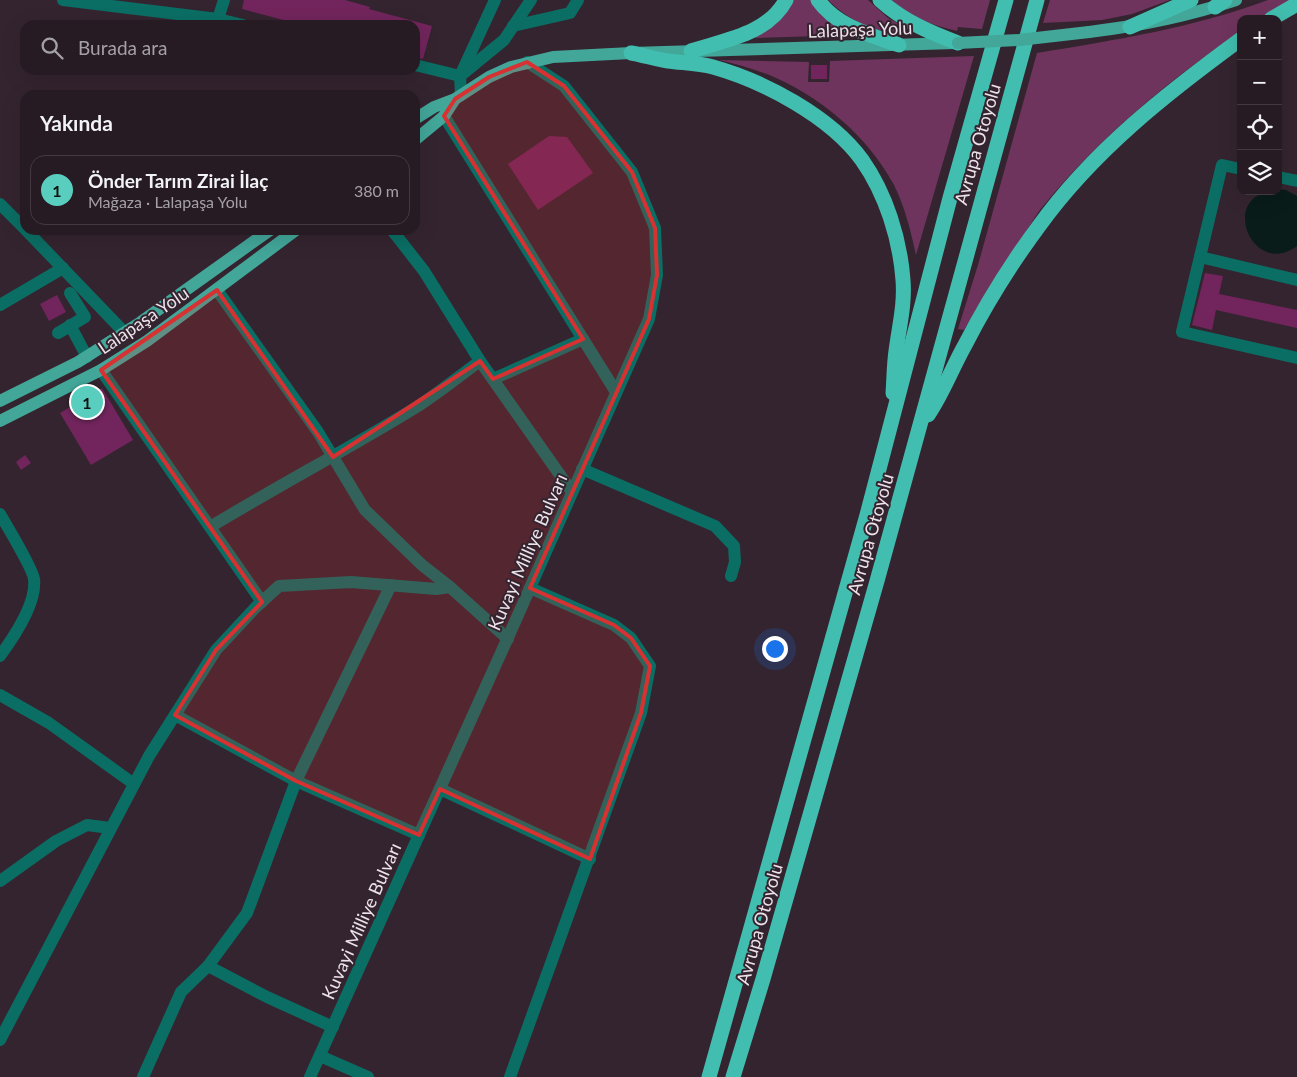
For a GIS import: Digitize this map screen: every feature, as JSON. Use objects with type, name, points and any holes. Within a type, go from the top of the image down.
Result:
[{"type":"highway","points":[[691,51],[735,37],[766,23],[775,16],[786,0]]},
{"type":"highway","points":[[818,0],[831,14],[841,21],[875,37],[899,45]]},
{"type":"highway","points":[[880,0],[896,14],[912,24],[958,43]]},
{"type":"highway","name":"Avrupa Otoyolu","points":[[709,1077],[892,424],[950,198],[1006,0]]},
{"type":"highway","name":"Avrupa Otoyolu","points":[[732,1077],[816,794],[1037,0]]},
{"type":"highway","points":[[1130,27],[1191,0]]},
{"type":"highway","points":[[1278,15],[1297,4]]},
{"type":"highway","points":[[919,429],[933,407],[966,343],[1009,271],[1039,226],[1064,194],[1120,137],[1163,98],[1237,42]]},
{"type":"highway","points":[[631,52],[668,61],[711,67],[759,84],[801,106],[843,139],[861,159],[872,177],[893,224],[903,278],[904,300],[894,372],[892,424]]},
{"type":"main road","name":"Lalapaşa Yolu","points":[[458,97],[489,77],[511,67],[553,57],[631,52],[1009,41],[1130,27],[1236,0]]},
{"type":"main road","points":[[420,136],[444,116],[458,97]]},
{"type":"main road","points":[[420,116],[434,107],[458,97]]},
{"type":"main road","name":"Lalapaşa Yolu","points":[[0,401],[87,357],[263,235]]},
{"type":"main road","name":"Lalapaşa Yolu","points":[[0,421],[101,370],[148,341],[289,235]]},
{"type":"street","points":[[63,0],[222,20]]},
{"type":"street","points":[[218,19],[224,0]]},
{"type":"street","points":[[458,97],[460,76],[496,0]]},
{"type":"street","points":[[460,76],[504,40],[530,0]]},
{"type":"street","points":[[513,26],[570,13],[578,0]]},
{"type":"street","name":"Kuvayi Milliye Bulvarı","points":[[310,1077],[508,639],[649,319],[657,275],[655,228],[632,172],[564,86],[527,62]]},
{"type":"street","points":[[420,66],[460,76]]},
{"type":"street","points":[[444,116],[616,392]]},
{"type":"street","points":[[1237,168],[1222,165],[1182,332],[1297,358]]},
{"type":"street","points":[[1282,178],[1297,181]]},
{"type":"street","points":[[0,204],[20,223]]},
{"type":"street","points":[[32,235],[124,332]]},
{"type":"street","points":[[396,235],[424,271],[480,362],[572,492]]},
{"type":"street","points":[[1200,257],[1297,280]]},
{"type":"street","points":[[0,305],[63,268]]},
{"type":"street","points":[[217,290],[318,432],[365,510],[422,565],[508,639]]},
{"type":"street","points":[[58,333],[85,317],[70,293]]},
{"type":"street","points":[[70,325],[87,357]]},
{"type":"street","points":[[493,380],[583,339]]},
{"type":"street","points":[[210,527],[270,491],[333,457],[417,406],[480,362]]},
{"type":"street","points":[[101,370],[262,602]]},
{"type":"street","points":[[582,469],[715,526],[734,546],[735,562],[731,576]]},
{"type":"street","points":[[0,656],[12,639],[34,595],[34,577],[1,518]]},
{"type":"street","points":[[0,1040],[148,756],[216,650],[262,602],[279,586],[352,582],[436,589],[450,588]]},
{"type":"street","points":[[143,1077],[181,992],[208,966],[247,913],[296,781],[391,586]]},
{"type":"street","points":[[510,1077],[641,713],[650,666],[631,638],[614,625],[530,588]]},
{"type":"street","points":[[0,695],[49,723],[134,784]]},
{"type":"street","points":[[175,715],[296,781],[419,835]]},
{"type":"street","points":[[440,789],[590,859]]},
{"type":"street","points":[[0,881],[56,841],[87,825],[110,828]]},
{"type":"street","points":[[208,966],[267,997],[333,1027]]},
{"type":"street","points":[[320,1056],[368,1077]]},
{"type":"highlighted area","points":[[527,62],[564,86],[632,172],[655,228],[657,275],[649,319],[530,588],[614,625],[631,638],[650,666],[641,713],[590,859],[440,789],[419,835],[296,781],[175,715],[216,650],[262,602],[101,370],[217,290],[333,457],[480,361],[493,379],[583,339],[444,116],[455,99],[489,77]]},
{"type":"shaded area","points":[[793,0],[811,0],[851,35],[756,38],[755,35]]},
{"type":"shaded area","points":[[828,0],[868,0],[888,18],[899,24],[898,33],[878,30],[860,23],[843,13]]},
{"type":"shaded area","points":[[892,0],[990,0],[982,29],[958,27],[957,31],[914,16]]},
{"type":"shaded area","points":[[1050,0],[1170,0],[1132,14],[1102,20],[1043,23]]},
{"type":"shaded area","points":[[1268,0],[1292,0],[1266,15],[1237,15],[1237,34],[1187,70],[1112,133],[1066,180],[1041,209],[964,330],[958,329],[978,265],[1037,53],[1183,26]]},
{"type":"shaded area","points":[[974,56],[916,255],[898,193],[883,167],[856,133],[823,105],[805,93],[767,74],[719,60],[809,62],[808,82],[829,82],[830,61]]},
{"type":"shaded area","points":[[1282,190],[1297,196],[1297,246],[1280,253],[1266,252],[1255,244],[1247,231],[1245,217],[1249,204],[1259,195],[1282,195]]},
{"type":"building","points":[[244,0],[345,0],[370,7],[369,9],[410,20],[283,20],[242,9]]},
{"type":"building","points":[[420,23],[432,26],[423,59],[420,58]]},
{"type":"building","points":[[811,65],[827,65],[827,79],[811,79]]},
{"type":"building","points":[[549,136],[567,137],[593,173],[538,210],[508,164]]},
{"type":"building","points":[[1205,273],[1223,276],[1219,294],[1297,310],[1297,328],[1216,310],[1212,330],[1192,325]]},
{"type":"building","points":[[57,295],[66,312],[49,321],[40,304]]},
{"type":"building","points":[[102,388],[133,440],[91,465],[60,413]]},
{"type":"building","points":[[25,455],[31,463],[21,470],[16,462]]},
{"type":"place","name":"Önder Tarım Zirai İlaç","points":[[87,402]]}]
